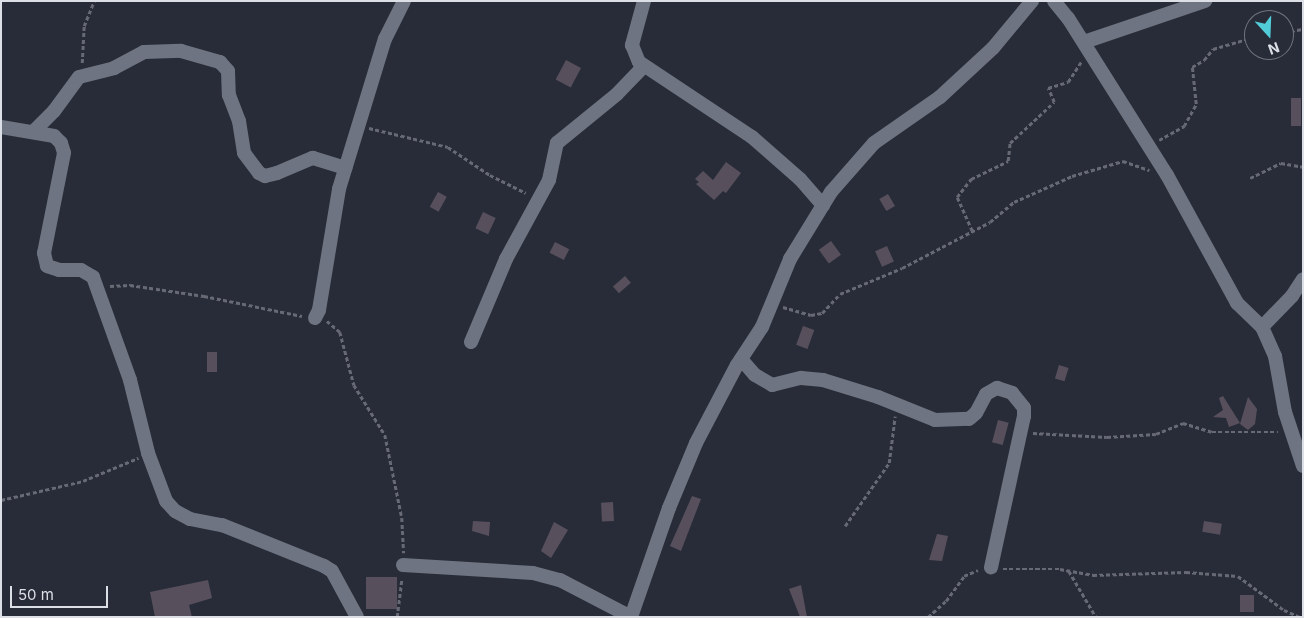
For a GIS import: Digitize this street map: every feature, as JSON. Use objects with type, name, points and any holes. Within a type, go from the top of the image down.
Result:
[{"type":"street","points":[[315,318],[346,168],[385,39],[404,1]]},
{"type":"street","points":[[644,1],[632,45],[634,54],[644,66],[752,137],[800,179],[823,204]]},
{"type":"street","points":[[403,565],[533,573],[560,580],[631,617],[684,470],[741,359],[762,327],[779,280],[823,204],[858,158],[947,91],[1008,33],[1032,1]]},
{"type":"street","points":[[1054,1],[1087,46],[1111,89],[1167,175],[1237,303],[1262,327],[1275,356],[1292,435],[1303,466]]},
{"type":"street","points":[[1087,46],[1205,1]]},
{"type":"street","points":[[34,132],[54,111],[79,77],[122,65],[144,52],[181,51],[220,62],[228,71],[229,95],[239,121],[244,152],[259,173],[265,176],[277,173],[313,158],[346,168]]},
{"type":"street","points":[[471,342],[506,260],[554,168],[557,143],[618,94],[644,66]]},
{"type":"street","points":[[1,127],[54,136],[61,143],[64,153],[44,252],[47,266],[59,270],[81,270],[93,277],[130,380],[148,453],[166,501],[175,511],[190,519],[222,525],[324,566],[332,571],[357,617]]},
{"type":"street","points":[[1262,327],[1292,296],[1303,279]]},
{"type":"street","points":[[741,359],[754,375],[772,385],[812,378],[896,405],[918,416],[954,422],[969,419],[976,414],[986,394],[998,388],[1004,388],[1024,408],[1021,432],[991,567]]},
{"type":"path","points":[[79,77],[84,26],[94,1]]},
{"type":"path","points":[[1149,146],[1184,126],[1196,104],[1192,66],[1204,60],[1213,49],[1244,40]]},
{"type":"path","points":[[972,231],[958,197],[977,175],[1008,161],[1010,143],[1054,102],[1048,88],[1068,82],[1087,46]]},
{"type":"path","points":[[360,126],[448,147],[490,175],[540,198]]},
{"type":"path","points":[[771,304],[811,315],[822,313],[840,294],[902,268],[990,222],[1014,202],[1072,176],[1124,161],[1167,175]]},
{"type":"path","points":[[1250,178],[1280,163],[1303,167]]},
{"type":"path","points":[[98,287],[130,285],[315,318],[329,322],[340,332],[354,385],[385,435],[404,528],[403,565],[397,617]]},
{"type":"path","points":[[846,526],[889,463],[896,405]]},
{"type":"path","points":[[1021,432],[1108,437],[1163,434],[1183,423],[1212,432],[1268,430],[1292,435]]},
{"type":"path","points":[[1,500],[83,481],[148,453]]},
{"type":"path","points":[[928,617],[946,601],[964,576],[991,567],[1022,572],[1069,570],[1093,575],[1186,572],[1238,576],[1284,610],[1300,617]]},
{"type":"path","points":[[1069,570],[1096,617]]},
{"type":"building","points":[[566,60],[581,68],[571,87],[556,79]]},
{"type":"building","points":[[1291,98],[1301,98],[1301,126],[1291,126]]},
{"type":"building","points":[[726,162],[741,173],[726,193],[723,191],[714,200],[696,184],[699,182],[695,179],[703,171],[713,180]]},
{"type":"building","points":[[438,192],[447,197],[439,212],[430,207]]},
{"type":"building","points":[[888,194],[895,206],[886,211],[879,199]]},
{"type":"building","points":[[483,212],[496,218],[488,234],[475,228]]},
{"type":"building","points":[[831,241],[841,255],[829,264],[819,250]]},
{"type":"building","points":[[555,242],[569,249],[564,260],[550,253]]},
{"type":"building","points":[[887,246],[894,262],[882,267],[875,251]]},
{"type":"building","points":[[625,276],[631,283],[619,293],[613,286]]},
{"type":"building","points":[[803,326],[814,330],[807,349],[796,345]]},
{"type":"building","points":[[207,352],[217,352],[217,372],[207,372]]},
{"type":"building","points":[[1059,365],[1069,368],[1064,381],[1055,378]]},
{"type":"building","points":[[1223,396],[1240,423],[1229,427],[1226,418],[1213,417],[1223,410],[1219,398]]},
{"type":"building","points":[[1248,397],[1257,409],[1255,424],[1248,430],[1240,424]]},
{"type":"building","points":[[998,420],[1009,423],[1003,445],[992,442]]},
{"type":"building","points":[[692,496],[701,499],[681,551],[670,546]]},
{"type":"building","points":[[613,502],[614,521],[602,522],[601,503]]},
{"type":"building","points":[[473,521],[490,522],[489,536],[472,531]]},
{"type":"building","points":[[1204,521],[1222,524],[1220,535],[1202,532]]},
{"type":"building","points":[[554,522],[568,530],[551,558],[541,551]]},
{"type":"building","points":[[937,534],[948,536],[942,561],[929,560]]},
{"type":"building","points":[[366,577],[397,577],[397,609],[366,609]]},
{"type":"building","points":[[208,580],[212,598],[189,605],[192,617],[155,617],[150,592]]},
{"type":"building","points":[[801,585],[807,617],[800,617],[789,589]]},
{"type":"building","points":[[1240,595],[1254,595],[1254,612],[1240,612]]}]
